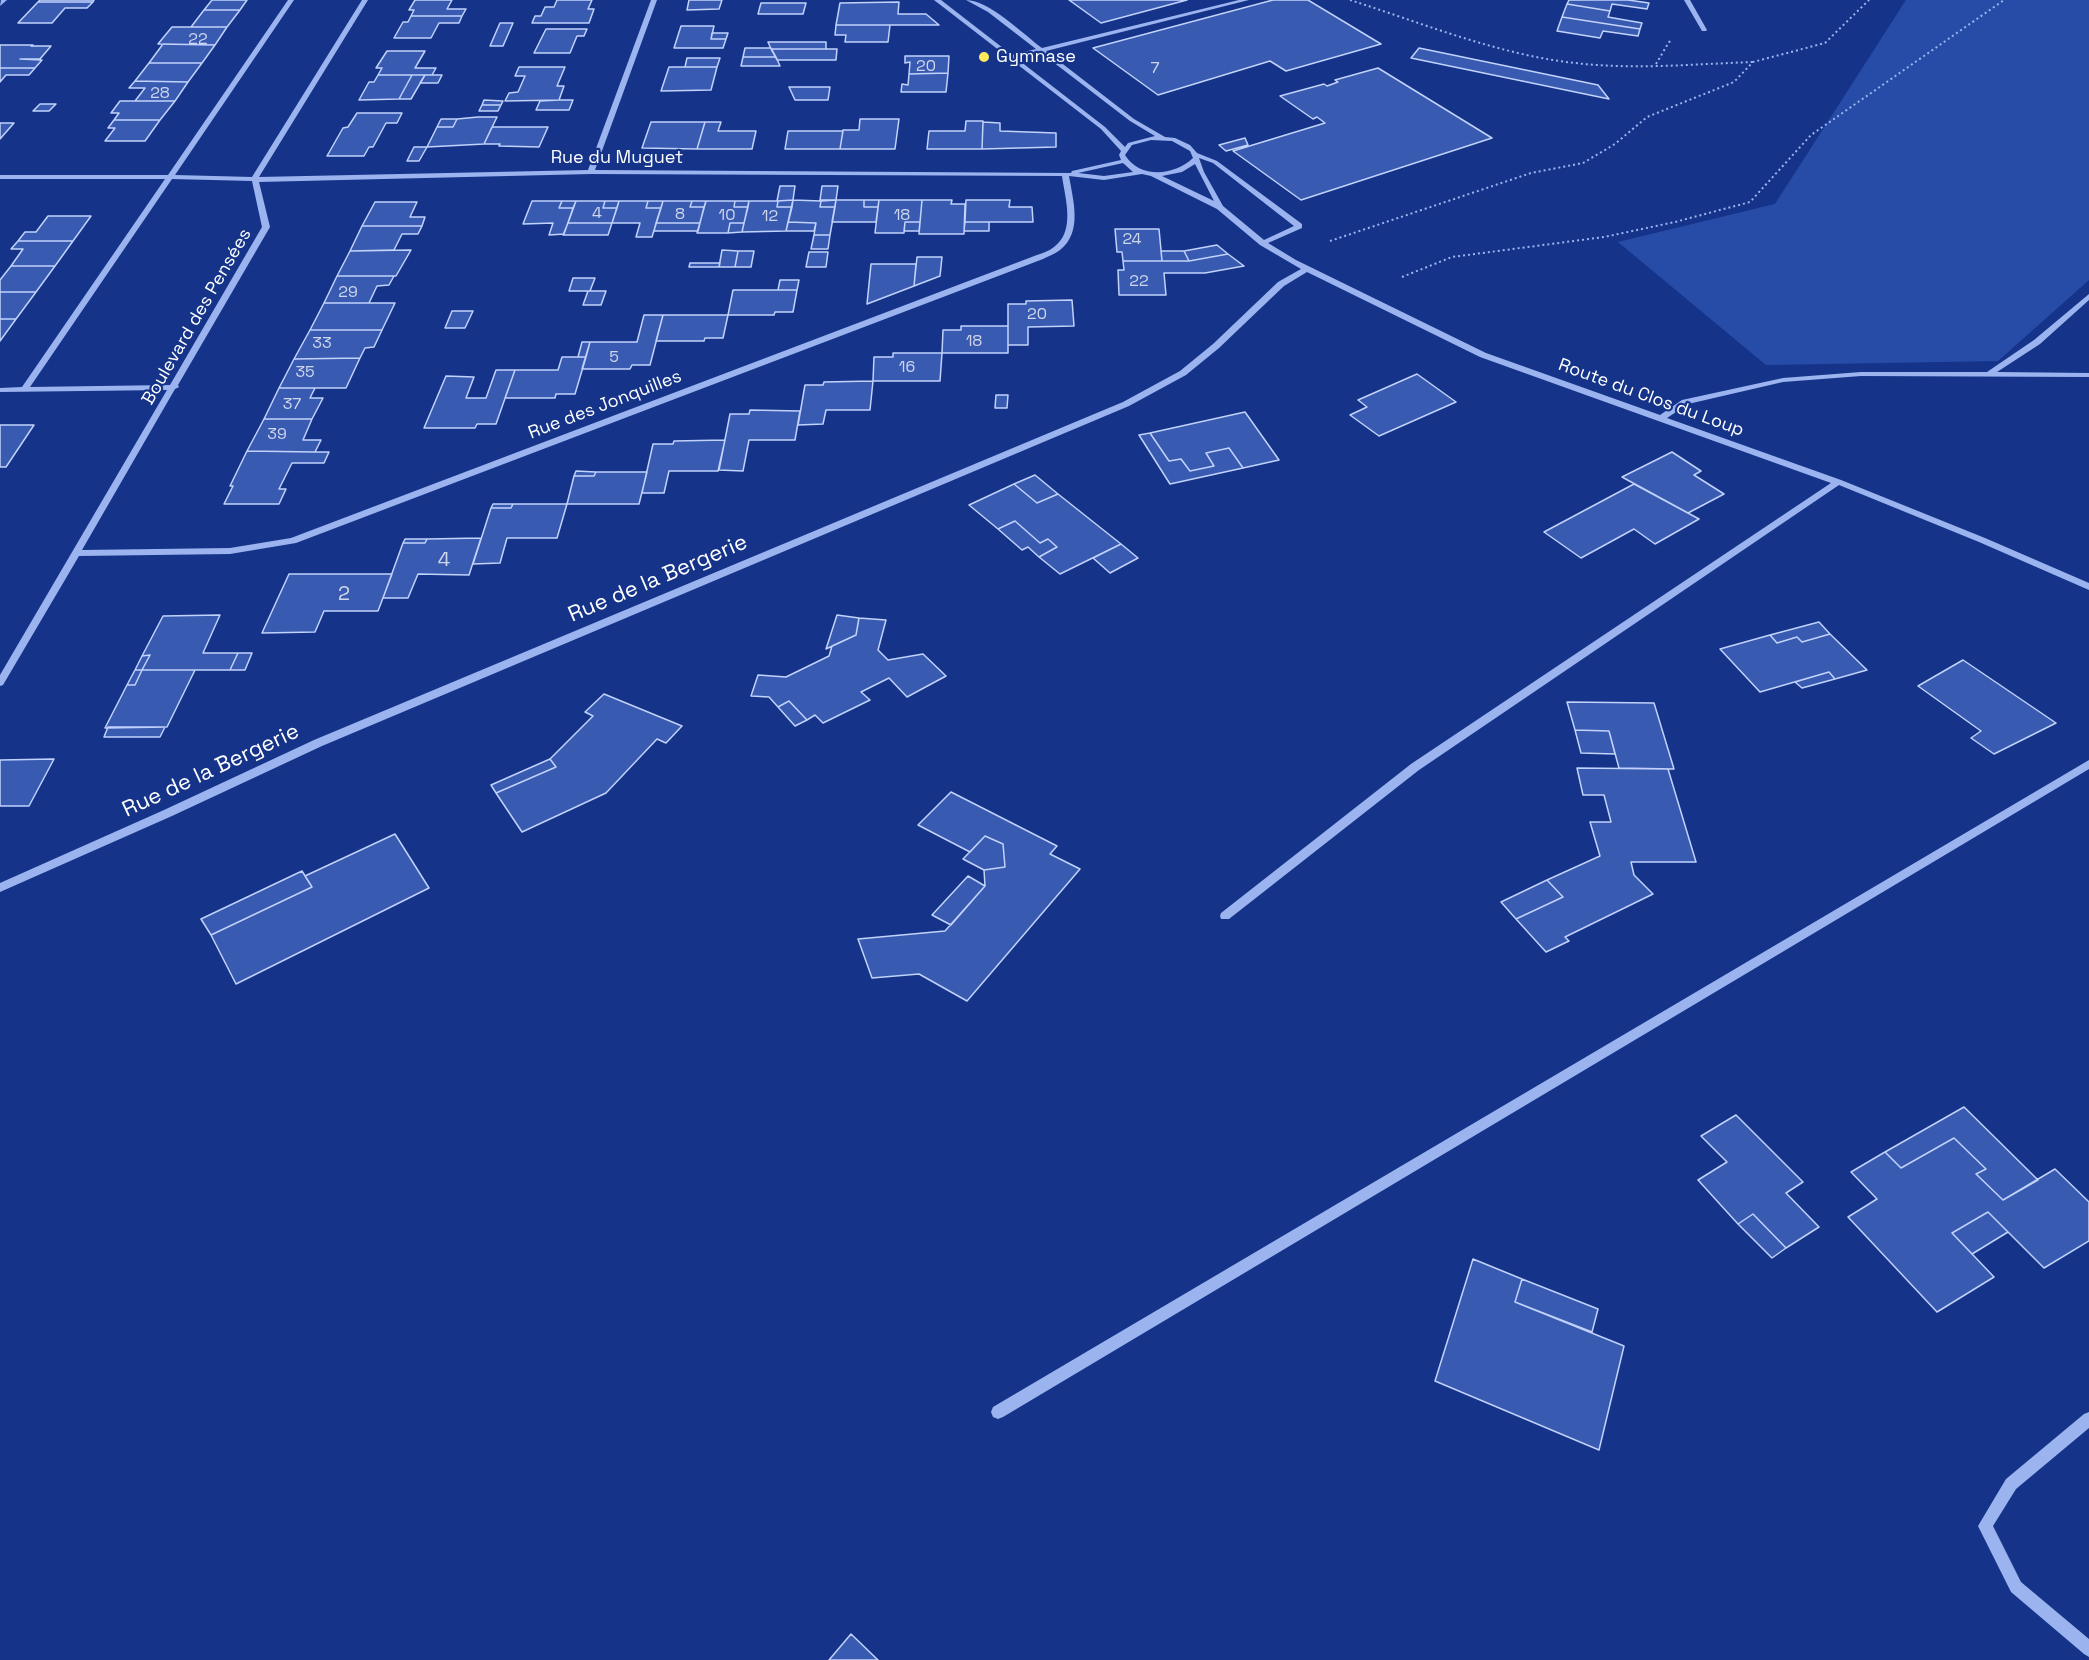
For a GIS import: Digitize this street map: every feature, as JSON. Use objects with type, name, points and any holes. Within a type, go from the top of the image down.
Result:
[{"type":"street","points":[[0,4],[4,0]]},
{"type":"street","points":[[24,390],[291,0]]},
{"type":"street","points":[[255,178],[365,0]]},
{"type":"street","points":[[591,172],[654,0]]},
{"type":"street","points":[[937,0],[1102,128],[1124,150]]},
{"type":"street","points":[[969,0],[990,11],[1132,120],[1163,138],[1188,146],[1196,157],[1215,162],[1299,226],[1263,243]]},
{"type":"street","points":[[1012,57],[1246,0]]},
{"type":"street","points":[[1687,0],[1704,30]]},
{"type":"street","points":[[1163,138],[1139,140],[1124,150],[1122,155],[1124,161],[1129,166],[1152,174],[1185,169],[1196,157]]},
{"type":"street","name":"Route du Clos du Loup","points":[[1196,157],[1220,207]]},
{"type":"street","name":"Rue du Muguet","points":[[1065,174],[1124,161]]},
{"type":"street","name":"Rue du Muguet","points":[[0,177],[170,177],[280,180],[591,172],[1065,174],[1104,178],[1144,172]]},
{"type":"street","name":"Rue des Jonquilles","points":[[77,553],[230,552],[292,541],[1029,261],[1059,248],[1067,237],[1072,222],[1065,174]]},
{"type":"street","name":"Route du Clos du Loup","points":[[1152,174],[1220,207],[1263,243],[1290,261],[1483,355],[1838,482],[1982,540],[2089,587]]},
{"type":"street","name":"Boulevard des Pensées","points":[[0,683],[175,387],[266,227],[255,178]]},
{"type":"street","name":"Rue de la Bergerie","points":[[0,888],[318,743],[1126,404],[1183,373],[1216,346],[1281,284],[1306,269]]},
{"type":"street","points":[[1990,374],[2037,342],[2087,302]]},
{"type":"street","points":[[1660,419],[1685,402],[1783,380],[1862,374],[2089,375]]},
{"type":"street","points":[[0,390],[175,387]]},
{"type":"street","points":[[1225,916],[1415,767],[1838,482]]},
{"type":"street","points":[[998,1412],[2089,764]]},
{"type":"street","points":[[2089,1419],[2011,1484],[1985,1526],[2016,1587],[2089,1649]]},
{"type":"path","points":[[1350,0],[1516,53],[1573,63],[1627,67],[1753,62],[1825,43],[1869,0]]},
{"type":"path","points":[[1357,295],[1452,257],[1604,237],[1675,222],[1750,202],[1811,135],[2004,0]]},
{"type":"path","points":[[1290,261],[1311,248],[1531,173],[1583,163],[1615,144],[1647,117],[1734,82],[1753,62]]},
{"type":"shaded area","points":[[1906,0],[2089,0],[2089,280],[1998,361],[1766,365],[1618,242],[1775,204]]},
{"type":"building","points":[[40,0],[94,0],[93,2],[38,2]]},
{"type":"building","points":[[212,0],[247,0],[240,10],[204,10]]},
{"type":"building","points":[[415,0],[452,0],[447,9],[466,9],[462,16],[411,16],[414,10],[409,10]]},
{"type":"building","points":[[557,0],[592,0],[588,9],[594,9],[589,23],[532,23],[535,16],[541,16],[545,7],[554,7]]},
{"type":"building","points":[[689,0],[722,0],[719,9],[687,10]]},
{"type":"building","points":[[1069,0],[1187,0],[1101,23]]},
{"type":"building","points":[[1273,0],[1308,0],[1381,44],[1286,71],[1270,61],[1158,95],[1093,48]]},
{"type":"building","points":[[1569,0],[1628,0],[1649,3],[1647,9],[1612,4],[1610,11],[1567,4]]},
{"type":"building","points":[[38,2],[93,2],[87,8],[65,8],[52,23],[18,23]]},
{"type":"building","points":[[899,2],[898,14],[926,14],[939,25],[836,25],[840,3]]},
{"type":"building","points":[[761,3],[806,3],[803,14],[758,14]]},
{"type":"building","points":[[1567,4],[1610,11],[1608,17],[1642,23],[1640,29],[1562,17]]},
{"type":"building","points":[[204,10],[240,10],[227,27],[191,27]]},
{"type":"building","points":[[411,16],[462,16],[459,23],[439,23],[431,38],[394,38],[403,22],[408,22]]},
{"type":"building","points":[[1562,17],[1640,29],[1638,36],[1603,31],[1600,38],[1557,31]]},
{"type":"building","points":[[500,23],[513,23],[503,46],[490,46]]},
{"type":"building","points":[[836,25],[890,25],[888,42],[845,42],[846,35],[835,35]]},
{"type":"building","points":[[681,26],[714,26],[711,39],[726,39],[723,48],[674,48]]},
{"type":"building","points":[[172,27],[227,27],[215,45],[158,44]]},
{"type":"building","points":[[546,29],[587,29],[584,36],[577,36],[570,53],[534,53]]},
{"type":"building","points":[[712,33],[728,33],[726,39],[711,39]]},
{"type":"building","points":[[768,42],[826,42],[826,49],[771,49]]},
{"type":"building","points":[[163,44],[215,45],[202,63],[149,63]]},
{"type":"building","points":[[0,45],[51,46],[40,59],[20,59],[42,60],[35,68],[0,68]]},
{"type":"building","points":[[745,48],[771,48],[776,57],[743,57]]},
{"type":"building","points":[[1419,48],[1598,85],[1609,99],[1411,58]]},
{"type":"building","points":[[771,49],[837,49],[836,60],[777,60]]},
{"type":"building","points":[[387,51],[425,51],[415,68],[436,68],[432,75],[378,75],[382,68],[376,68]]},
{"type":"building","points":[[905,56],[949,56],[948,73],[909,74],[910,62],[905,63]]},
{"type":"building","points":[[743,57],[776,57],[780,66],[741,66]]},
{"type":"building","points":[[687,58],[720,58],[717,67],[685,67]]},
{"type":"building","points":[[149,63],[202,63],[188,82],[135,81]]},
{"type":"building","points":[[519,67],[565,67],[557,86],[564,86],[559,100],[505,101],[509,93],[518,92],[525,76],[515,76]]},
{"type":"building","points":[[669,67],[717,67],[711,90],[661,91]]},
{"type":"building","points":[[0,68],[35,68],[29,75],[6,75],[0,82]]},
{"type":"building","points":[[1378,68],[1492,138],[1301,200],[1233,151],[1325,123],[1317,117],[1313,119],[1280,96],[1324,84],[1327,86],[1338,82],[1335,80]]},
{"type":"building","points":[[948,73],[946,92],[901,92],[902,84],[908,85],[909,74]]},
{"type":"building","points":[[378,75],[412,75],[399,99],[359,100],[369,82],[374,82]]},
{"type":"building","points":[[412,75],[425,75],[411,99],[399,99]]},
{"type":"building","points":[[425,75],[442,75],[438,83],[420,83]]},
{"type":"building","points":[[135,81],[188,82],[175,101],[135,101],[145,88],[129,88]]},
{"type":"building","points":[[789,87],[830,87],[828,100],[795,100]]},
{"type":"building","points":[[484,100],[503,101],[501,105],[482,105]]},
{"type":"building","points":[[573,100],[569,110],[536,110],[540,101]]},
{"type":"building","points":[[120,101],[175,101],[160,120],[114,120],[119,113],[111,113]]},
{"type":"building","points":[[40,104],[56,104],[49,111],[33,111]]},
{"type":"building","points":[[482,105],[501,105],[498,111],[479,111]]},
{"type":"building","points":[[357,113],[402,113],[397,123],[386,123],[373,147],[369,147],[364,156],[327,156],[343,128],[348,127]]},
{"type":"building","points":[[497,117],[484,144],[427,147],[437,127],[453,127],[457,119]]},
{"type":"building","points":[[441,119],[457,119],[453,127],[437,127]]},
{"type":"building","points":[[860,119],[899,119],[895,149],[840,149],[843,130],[859,130]]},
{"type":"building","points":[[114,120],[160,120],[145,141],[105,141],[115,128],[108,128]]},
{"type":"building","points":[[966,121],[983,121],[982,149],[927,149],[929,131],[965,131]]},
{"type":"building","points":[[651,122],[705,122],[697,149],[642,148]]},
{"type":"building","points":[[705,122],[721,122],[718,131],[756,131],[752,149],[697,149]]},
{"type":"building","points":[[983,122],[1000,123],[1000,131],[1056,133],[1056,147],[982,149]]},
{"type":"building","points":[[0,123],[14,123],[0,139]]},
{"type":"building","points":[[492,127],[548,127],[539,147],[484,144]]},
{"type":"building","points":[[788,131],[843,131],[840,149],[785,149]]},
{"type":"building","points":[[1245,138],[1248,145],[1226,151],[1219,145]]},
{"type":"building","points":[[414,147],[427,147],[419,161],[407,161]]},
{"type":"building","points":[[780,186],[795,186],[793,200],[777,201]]},
{"type":"building","points":[[822,186],[838,186],[836,200],[820,200]]},
{"type":"building","points":[[793,200],[821,201],[820,207],[835,207],[830,235],[814,235],[816,223],[788,222]]},
{"type":"building","points":[[793,200],[792,207],[777,207],[778,201]]},
{"type":"building","points":[[836,200],[835,207],[820,207],[821,201]]},
{"type":"building","points":[[836,200],[864,200],[864,207],[878,207],[876,222],[832,222]]},
{"type":"building","points":[[864,200],[879,200],[878,207],[864,207]]},
{"type":"building","points":[[879,200],[922,200],[920,222],[905,222],[904,233],[875,233]]},
{"type":"building","points":[[922,200],[952,200],[951,204],[965,204],[964,234],[919,234]]},
{"type":"building","points":[[966,200],[1010,200],[1009,207],[1032,207],[1033,222],[965,222]]},
{"type":"building","points":[[532,201],[562,201],[559,208],[573,208],[564,234],[549,235],[553,223],[523,224]]},
{"type":"building","points":[[562,201],[576,201],[573,208],[559,208]]},
{"type":"building","points":[[576,201],[605,201],[603,208],[617,208],[612,223],[568,223]]},
{"type":"building","points":[[605,201],[619,201],[617,208],[603,208]]},
{"type":"building","points":[[619,201],[648,201],[646,208],[661,208],[652,237],[636,237],[640,223],[612,223]]},
{"type":"building","points":[[648,201],[663,201],[661,208],[646,208]]},
{"type":"building","points":[[663,201],[692,201],[690,207],[704,207],[700,223],[656,223]]},
{"type":"building","points":[[692,201],[706,201],[704,207],[690,207]]},
{"type":"building","points":[[706,201],[735,201],[734,207],[748,207],[744,223],[730,223],[728,233],[697,233]]},
{"type":"building","points":[[735,201],[749,201],[748,207],[734,207]]},
{"type":"building","points":[[749,201],[778,201],[777,207],[792,207],[786,231],[742,232]]},
{"type":"building","points":[[375,202],[417,202],[410,217],[425,217],[422,226],[362,226]]},
{"type":"building","points":[[48,216],[91,216],[73,241],[18,241],[25,232],[36,232]]},
{"type":"building","points":[[788,222],[816,223],[814,231],[786,231]]},
{"type":"building","points":[[905,222],[920,222],[919,231],[904,231]]},
{"type":"building","points":[[965,222],[989,222],[989,231],[964,231]]},
{"type":"building","points":[[568,223],[612,223],[608,235],[563,235]]},
{"type":"building","points":[[656,223],[700,223],[698,231],[654,231]]},
{"type":"building","points":[[730,223],[744,223],[742,232],[728,233]]},
{"type":"building","points":[[362,226],[422,226],[418,234],[402,234],[394,250],[350,251]]},
{"type":"building","points":[[1115,229],[1159,229],[1162,261],[1123,261],[1122,252],[1117,252]]},
{"type":"building","points":[[814,235],[830,235],[828,249],[811,249]]},
{"type":"building","points":[[18,241],[73,241],[55,266],[11,266],[23,249],[11,249]]},
{"type":"building","points":[[1217,245],[1228,254],[1189,261],[1184,251]]},
{"type":"building","points":[[411,250],[396,276],[337,276],[350,251]]},
{"type":"building","points":[[722,250],[738,251],[735,267],[719,267]]},
{"type":"building","points":[[738,251],[754,251],[751,267],[735,267]]},
{"type":"building","points":[[1161,251],[1184,251],[1189,261],[1162,261]]},
{"type":"building","points":[[809,252],[828,252],[826,267],[806,267]]},
{"type":"building","points":[[1228,254],[1244,266],[1205,273],[1164,273],[1166,295],[1119,295],[1118,270],[1124,270],[1123,261],[1189,261]]},
{"type":"building","points":[[917,257],[942,257],[940,276],[914,286]]},
{"type":"building","points":[[690,263],[720,263],[719,267],[689,267]]},
{"type":"building","points":[[871,264],[916,264],[914,286],[867,304]]},
{"type":"building","points":[[11,266],[55,266],[36,292],[0,292],[0,280]]},
{"type":"building","points":[[337,276],[394,276],[389,285],[377,286],[369,303],[324,303]]},
{"type":"building","points":[[573,278],[595,278],[590,291],[569,291]]},
{"type":"building","points":[[780,280],[799,280],[797,290],[778,290]]},
{"type":"building","points":[[733,290],[797,290],[793,312],[775,312],[774,315],[728,315]]},
{"type":"building","points":[[588,291],[606,291],[601,305],[583,305]]},
{"type":"building","points":[[0,292],[36,292],[16,319],[0,319]]},
{"type":"building","points":[[1072,300],[1074,326],[1028,327],[1028,345],[1008,345],[1008,304],[1026,304],[1026,301]]},
{"type":"building","points":[[324,303],[395,303],[382,330],[310,330]]},
{"type":"building","points":[[452,311],[473,311],[465,328],[445,328]]},
{"type":"building","points":[[644,315],[663,315],[650,365],[632,365],[630,369],[582,369],[590,342],[637,342]]},
{"type":"building","points":[[663,315],[728,315],[723,338],[705,338],[704,341],[656,341]]},
{"type":"building","points":[[0,319],[16,319],[0,341]]},
{"type":"building","points":[[961,326],[1008,326],[1008,353],[942,353],[943,330],[961,330]]},
{"type":"building","points":[[310,330],[382,330],[374,347],[365,348],[360,358],[294,359]]},
{"type":"building","points":[[582,342],[590,342],[586,357],[578,357]]},
{"type":"building","points":[[893,353],[942,353],[940,381],[873,381],[874,357],[893,357]]},
{"type":"building","points":[[562,357],[586,357],[575,394],[556,394],[555,398],[505,398],[515,370],[558,370]]},
{"type":"building","points":[[360,358],[346,388],[279,388],[294,359]]},
{"type":"building","points":[[496,370],[515,370],[496,424],[477,424],[475,428],[424,428],[446,376],[474,377],[466,398],[486,398]]},
{"type":"building","points":[[1417,374],[1456,402],[1379,436],[1350,415],[1367,407],[1358,400]]},
{"type":"building","points":[[873,381],[870,410],[826,410],[823,424],[798,425],[805,385],[823,385],[824,382]]},
{"type":"building","points":[[279,388],[315,388],[310,398],[323,398],[312,419],[264,419]]},
{"type":"building","points":[[996,395],[1008,395],[1007,408],[995,408]]},
{"type":"building","points":[[750,410],[800,411],[795,440],[749,440],[743,471],[719,470],[730,414],[749,414]]},
{"type":"building","points":[[1245,412],[1279,460],[1243,468],[1229,448],[1206,453],[1214,466],[1190,471],[1181,459],[1169,461],[1150,433]]},
{"type":"building","points":[[264,419],[312,419],[303,440],[321,440],[315,452],[247,451]]},
{"type":"building","points":[[0,425],[34,425],[6,467],[0,467]]},
{"type":"building","points":[[1150,433],[1169,461],[1181,459],[1190,471],[1214,466],[1206,453],[1229,448],[1243,468],[1170,484],[1139,435]]},
{"type":"building","points":[[725,440],[718,471],[669,471],[664,493],[642,493],[653,444],[673,444],[674,441]]},
{"type":"building","points":[[247,451],[329,452],[324,463],[292,463],[279,489],[286,489],[279,504],[224,504]]},
{"type":"building","points":[[1672,452],[1701,471],[1694,475],[1724,494],[1688,513],[1622,477]]},
{"type":"building","points":[[576,471],[596,472],[594,476],[574,476]]},
{"type":"building","points":[[596,472],[647,472],[639,504],[567,504],[574,476],[594,476]]},
{"type":"building","points":[[1035,475],[1058,494],[1037,503],[1014,484]]},
{"type":"building","points":[[1014,484],[1037,503],[1058,494],[1121,544],[1060,574],[1039,557],[1057,547],[1048,539],[1040,543],[1015,521],[998,529],[969,505]]},
{"type":"building","points":[[1634,484],[1699,519],[1655,544],[1634,529],[1581,558],[1544,532]]},
{"type":"building","points":[[493,504],[513,504],[511,508],[491,508]]},
{"type":"building","points":[[513,504],[567,504],[557,538],[507,538],[500,563],[473,564],[491,508],[511,508]]},
{"type":"building","points":[[1015,521],[1040,543],[1048,539],[1057,547],[1039,557],[1028,547],[1022,550],[998,529]]},
{"type":"building","points":[[481,538],[469,575],[418,574],[408,598],[383,598],[403,543],[425,543],[427,539]]},
{"type":"building","points":[[405,539],[427,539],[425,543],[403,543]]},
{"type":"building","points":[[1121,544],[1138,558],[1110,573],[1093,558]]},
{"type":"building","points":[[289,574],[392,574],[378,611],[324,611],[315,632],[262,633]]},
{"type":"building","points":[[220,615],[203,653],[238,653],[230,670],[142,670],[150,655],[142,656],[163,616]]},
{"type":"building","points":[[837,615],[859,618],[856,635],[826,649]]},
{"type":"building","points":[[859,618],[886,620],[878,650],[888,660],[923,654],[946,676],[907,697],[889,678],[861,692],[870,700],[823,723],[815,715],[807,720],[789,701],[778,707],[769,697],[751,696],[758,675],[786,677],[829,656],[832,646],[856,635]]},
{"type":"building","points":[[1819,622],[1830,634],[1802,642],[1797,637],[1777,643],[1770,635]]},
{"type":"building","points":[[1830,634],[1867,670],[1835,679],[1829,672],[1760,692],[1720,649],[1770,635],[1777,643],[1797,637],[1802,642]]},
{"type":"building","points":[[238,653],[252,653],[245,670],[230,670]]},
{"type":"building","points":[[150,655],[142,670],[135,670],[142,656]]},
{"type":"building","points":[[1963,660],[2056,723],[1994,754],[1971,738],[1981,731],[1918,686]]},
{"type":"building","points":[[135,670],[142,670],[135,685],[127,685]]},
{"type":"building","points":[[142,670],[195,670],[167,727],[105,728],[127,685],[135,685]]},
{"type":"building","points":[[1829,672],[1835,679],[1802,688],[1795,682]]},
{"type":"building","points":[[604,694],[682,726],[666,743],[657,739],[606,793],[522,832],[496,793],[556,767],[550,759],[593,716],[585,712]]},
{"type":"building","points":[[789,701],[807,720],[795,726],[778,707]]},
{"type":"building","points":[[1567,702],[1654,703],[1674,769],[1619,768],[1609,731],[1575,730]]},
{"type":"building","points":[[108,727],[165,727],[160,737],[104,737]]},
{"type":"building","points":[[1575,730],[1609,731],[1615,754],[1581,753]]},
{"type":"building","points":[[54,759],[29,806],[0,806],[0,760]]},
{"type":"building","points":[[550,759],[556,767],[496,793],[491,785]]},
{"type":"building","points":[[1577,768],[1668,769],[1696,862],[1631,862],[1634,875],[1653,894],[1565,937],[1569,941],[1546,952],[1516,919],[1563,897],[1547,880],[1600,856],[1590,822],[1611,822],[1604,795],[1583,795]]},
{"type":"building","points":[[951,792],[1057,846],[1050,854],[1080,869],[967,1001],[919,974],[872,978],[858,939],[945,931],[985,886],[984,870],[1005,867],[1003,844],[985,836],[970,852],[918,825]]},
{"type":"building","points":[[395,834],[429,888],[236,984],[211,935],[312,887],[305,876]]},
{"type":"building","points":[[985,836],[1003,844],[1005,867],[984,870],[963,859]]},
{"type":"building","points":[[302,871],[312,887],[211,935],[201,919]]},
{"type":"building","points":[[968,876],[985,886],[951,925],[932,915]]},
{"type":"building","points":[[1547,880],[1563,897],[1516,919],[1501,902]]},
{"type":"building","points":[[1964,1107],[2038,1180],[2003,1200],[1976,1174],[1986,1169],[1954,1138],[1901,1168],[1885,1152]]},
{"type":"building","points":[[1736,1115],[1803,1182],[1786,1193],[1819,1227],[1786,1248],[1753,1214],[1738,1224],[1698,1180],[1727,1162],[1701,1136]]},
{"type":"building","points":[[1954,1138],[1986,1169],[1976,1174],[2003,1200],[2055,1169],[2089,1202],[2089,1241],[2044,1268],[1988,1212],[1952,1233],[1994,1277],[1937,1312],[1848,1217],[1877,1199],[1851,1172],[1885,1152],[1901,1168]]},
{"type":"building","points":[[1988,1212],[2008,1232],[1972,1254],[1952,1233]]},
{"type":"building","points":[[1753,1214],[1786,1248],[1772,1258],[1738,1224]]},
{"type":"building","points":[[1473,1259],[1522,1279],[1515,1302],[1624,1346],[1599,1450],[1435,1381]]},
{"type":"building","points":[[1522,1279],[1598,1309],[1592,1332],[1515,1302]]},
{"type":"building","points":[[851,1634],[878,1660],[829,1660]]},
{"type":"place","name":"Gymnase","points":[[984,57]]}]
